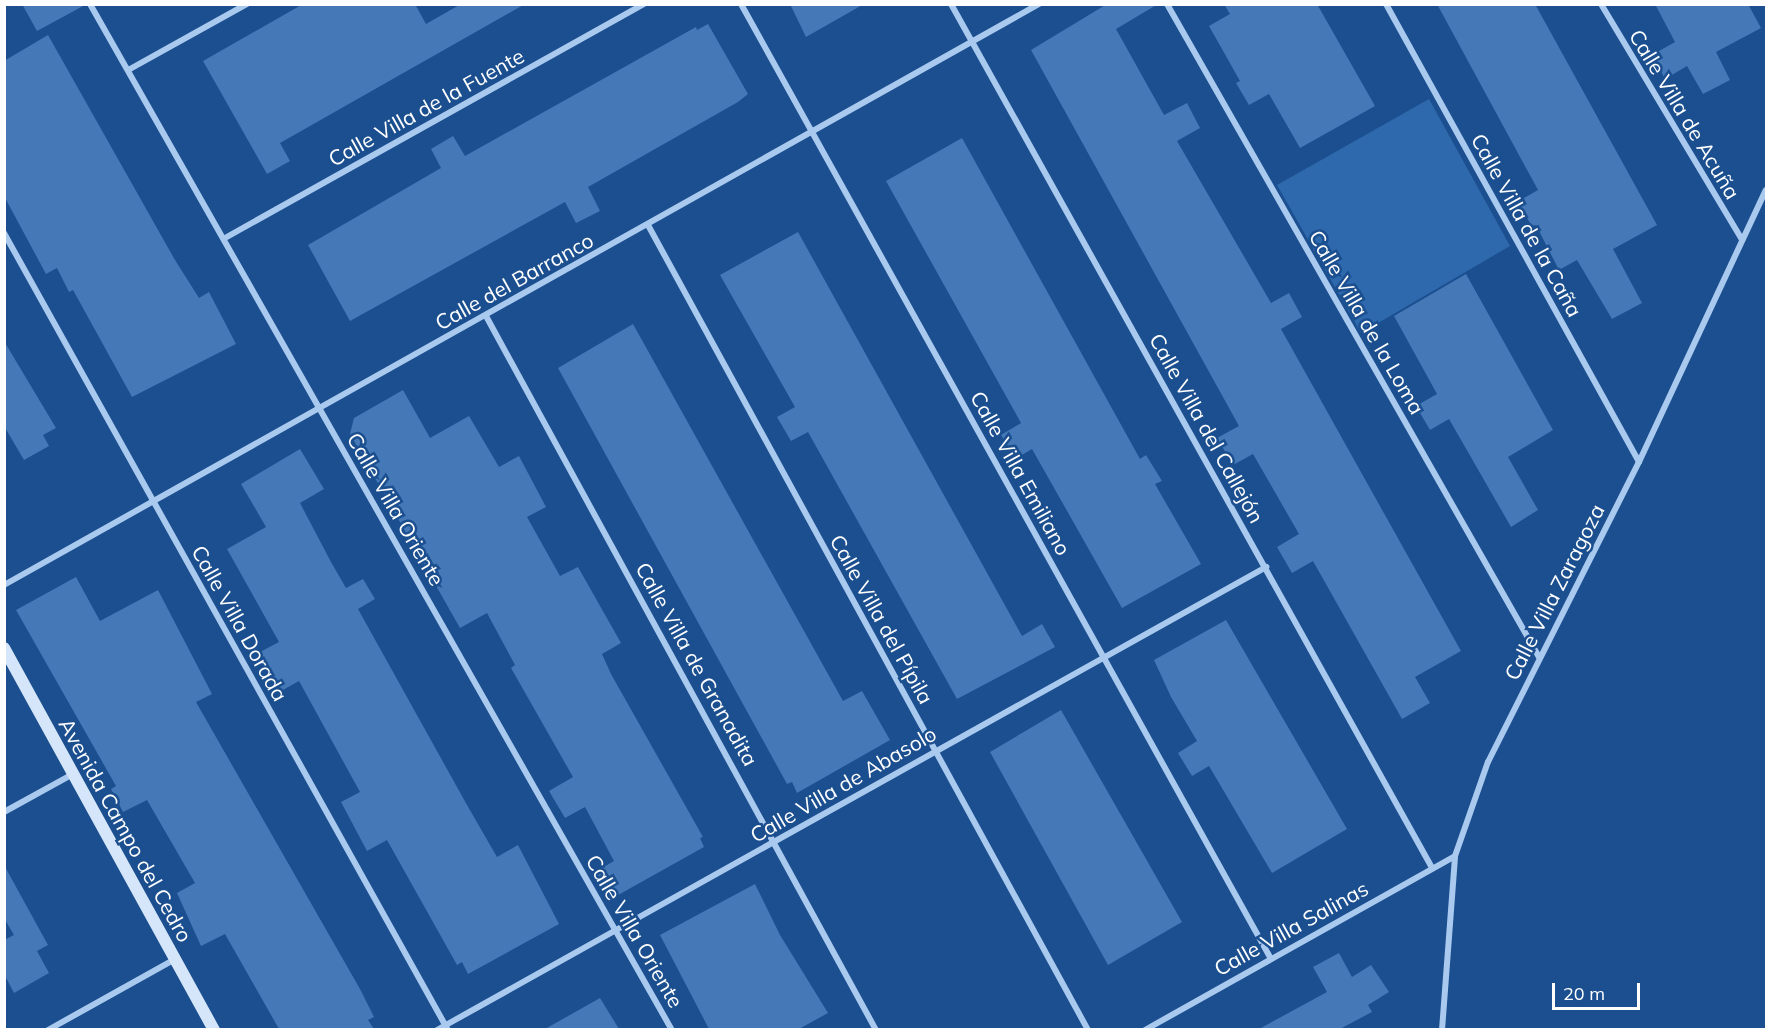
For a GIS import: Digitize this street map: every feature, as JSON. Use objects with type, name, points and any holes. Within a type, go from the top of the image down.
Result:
[{"type":"street","name":"Calle Villa Oriente","points":[[90,4],[130,69],[672,1029]]},
{"type":"street","points":[[130,69],[248,4]]},
{"type":"street","name":"Calle Villa de la Fuente","points":[[225,238],[644,4]]},
{"type":"street","name":"Calle Villa Emiliano","points":[[741,4],[1271,958]]},
{"type":"street","name":"Calle Villa del Callejón","points":[[951,4],[1432,868]]},
{"type":"street","name":"Calle del Barranco","points":[[4,585],[152,499],[486,316],[1040,4]]},
{"type":"street","name":"Calle Villa de la Loma","points":[[1167,4],[1539,657]]},
{"type":"street","name":"Calle Villa de la Caña","points":[[1386,4],[1639,462]]},
{"type":"street","name":"Calle Villa de Acuña","points":[[1601,4],[1742,240]]},
{"type":"street","name":"Calle Villa Zaragoza","points":[[1442,1029],[1455,856],[1488,762],[1639,462],[1767,190]]},
{"type":"street","name":"Calle Villa del Pípila","points":[[648,225],[1088,1029]]},
{"type":"street","name":"Calle Villa Dorada","points":[[4,233],[446,1027]]},
{"type":"street","name":"Calle Villa de Granadita","points":[[486,316],[776,842],[876,1029]]},
{"type":"street","name":"Calle Villa de Abasolo","points":[[437,1029],[446,1027],[935,750],[1266,567]]},
{"type":"street","name":"Avenida Campo del Cedro","points":[[4,648],[214,1029]]},
{"type":"street","points":[[4,812],[73,773]]},
{"type":"street","name":"Calle Villa Salinas","points":[[1145,1029],[1455,856]]},
{"type":"street","points":[[48,1029],[175,958]]},
{"type":"shaded area","points":[[1429,99],[1510,246],[1361,333],[1277,185]]},
{"type":"building","points":[[22,4],[85,4],[85,5],[37,31]]},
{"type":"building","points":[[303,4],[415,4],[426,24],[461,4],[525,4],[280,143],[290,161],[267,174],[203,61]]},
{"type":"building","points":[[790,4],[864,4],[806,37]]},
{"type":"building","points":[[1107,4],[1158,4],[1116,29],[1164,115],[1187,103],[1200,128],[1177,141],[1271,303],[1289,293],[1302,317],[1281,329],[1461,651],[1415,677],[1430,703],[1402,719],[1313,561],[1292,573],[1277,547],[1299,534],[1253,454],[1233,465],[1217,438],[1239,426],[1031,50]]},
{"type":"building","points":[[1224,4],[1317,4],[1375,106],[1300,148],[1269,94],[1249,105],[1236,83],[1240,81],[1209,26],[1230,14]]},
{"type":"building","points":[[1437,4],[1535,4],[1657,225],[1613,249],[1642,303],[1612,319],[1577,260],[1559,270],[1536,225],[1532,226],[1517,202],[1538,190]]},
{"type":"building","points":[[1655,4],[1748,4],[1761,28],[1716,52],[1730,80],[1703,94],[1687,66],[1665,79],[1652,55],[1675,42]]},
{"type":"building","points":[[708,24],[748,94],[738,102],[588,187],[600,211],[576,223],[565,202],[350,321],[308,245],[441,168],[431,149],[453,136],[465,156],[696,27],[697,30]]},
{"type":"building","points":[[48,35],[175,260],[199,298],[209,292],[236,344],[132,397],[73,290],[69,292],[57,268],[46,274],[4,196],[4,61]]},
{"type":"building","points":[[962,138],[1140,459],[1146,455],[1162,481],[1155,484],[1201,564],[1122,608],[1032,449],[1015,459],[1001,435],[1021,423],[886,181]]},
{"type":"building","points":[[798,232],[1022,636],[1042,624],[1055,647],[957,699],[808,432],[791,441],[777,417],[795,407],[720,275]]},
{"type":"building","points":[[1466,274],[1553,430],[1508,457],[1538,510],[1511,527],[1449,419],[1430,430],[1416,406],[1437,394],[1394,316]]},
{"type":"building","points":[[633,324],[843,701],[862,691],[890,740],[797,793],[792,782],[787,784],[558,368]]},
{"type":"building","points":[[4,341],[56,428],[43,435],[49,446],[24,460],[4,426]]},
{"type":"building","points":[[403,390],[430,438],[469,416],[499,467],[519,456],[546,507],[527,517],[560,576],[578,567],[621,643],[602,654],[703,837],[700,838],[704,847],[611,899],[595,872],[614,861],[585,807],[565,818],[549,791],[573,777],[511,668],[515,665],[487,613],[460,628],[350,434],[354,418]]},
{"type":"building","points":[[300,449],[324,489],[300,503],[331,562],[346,588],[363,579],[375,599],[358,609],[467,805],[497,857],[518,845],[559,924],[468,974],[462,962],[457,965],[387,840],[367,851],[341,802],[360,792],[299,681],[281,691],[260,652],[279,642],[227,549],[266,527],[241,484]]},
{"type":"building","points":[[76,577],[100,621],[158,590],[212,694],[196,702],[360,989],[374,1017],[368,1020],[374,1029],[279,1029],[225,934],[201,946],[177,893],[195,883],[147,800],[123,812],[111,789],[116,786],[16,610]]},
{"type":"building","points":[[1226,620],[1347,829],[1272,873],[1209,766],[1192,776],[1178,753],[1197,741],[1171,697],[1154,660]]},
{"type":"building","points":[[1061,710],[1182,922],[1108,965],[990,752]]},
{"type":"building","points":[[4,865],[48,945],[37,951],[49,973],[14,993],[4,974],[4,940],[14,935],[4,918]]},
{"type":"building","points":[[755,884],[780,935],[828,1013],[799,1029],[709,1029],[660,935]]},
{"type":"building","points":[[1339,953],[1352,977],[1371,965],[1389,992],[1368,1005],[1372,1012],[1340,1029],[1259,1029],[1327,992],[1313,967]]},
{"type":"building","points":[[600,998],[619,1029],[545,1029]]}]
